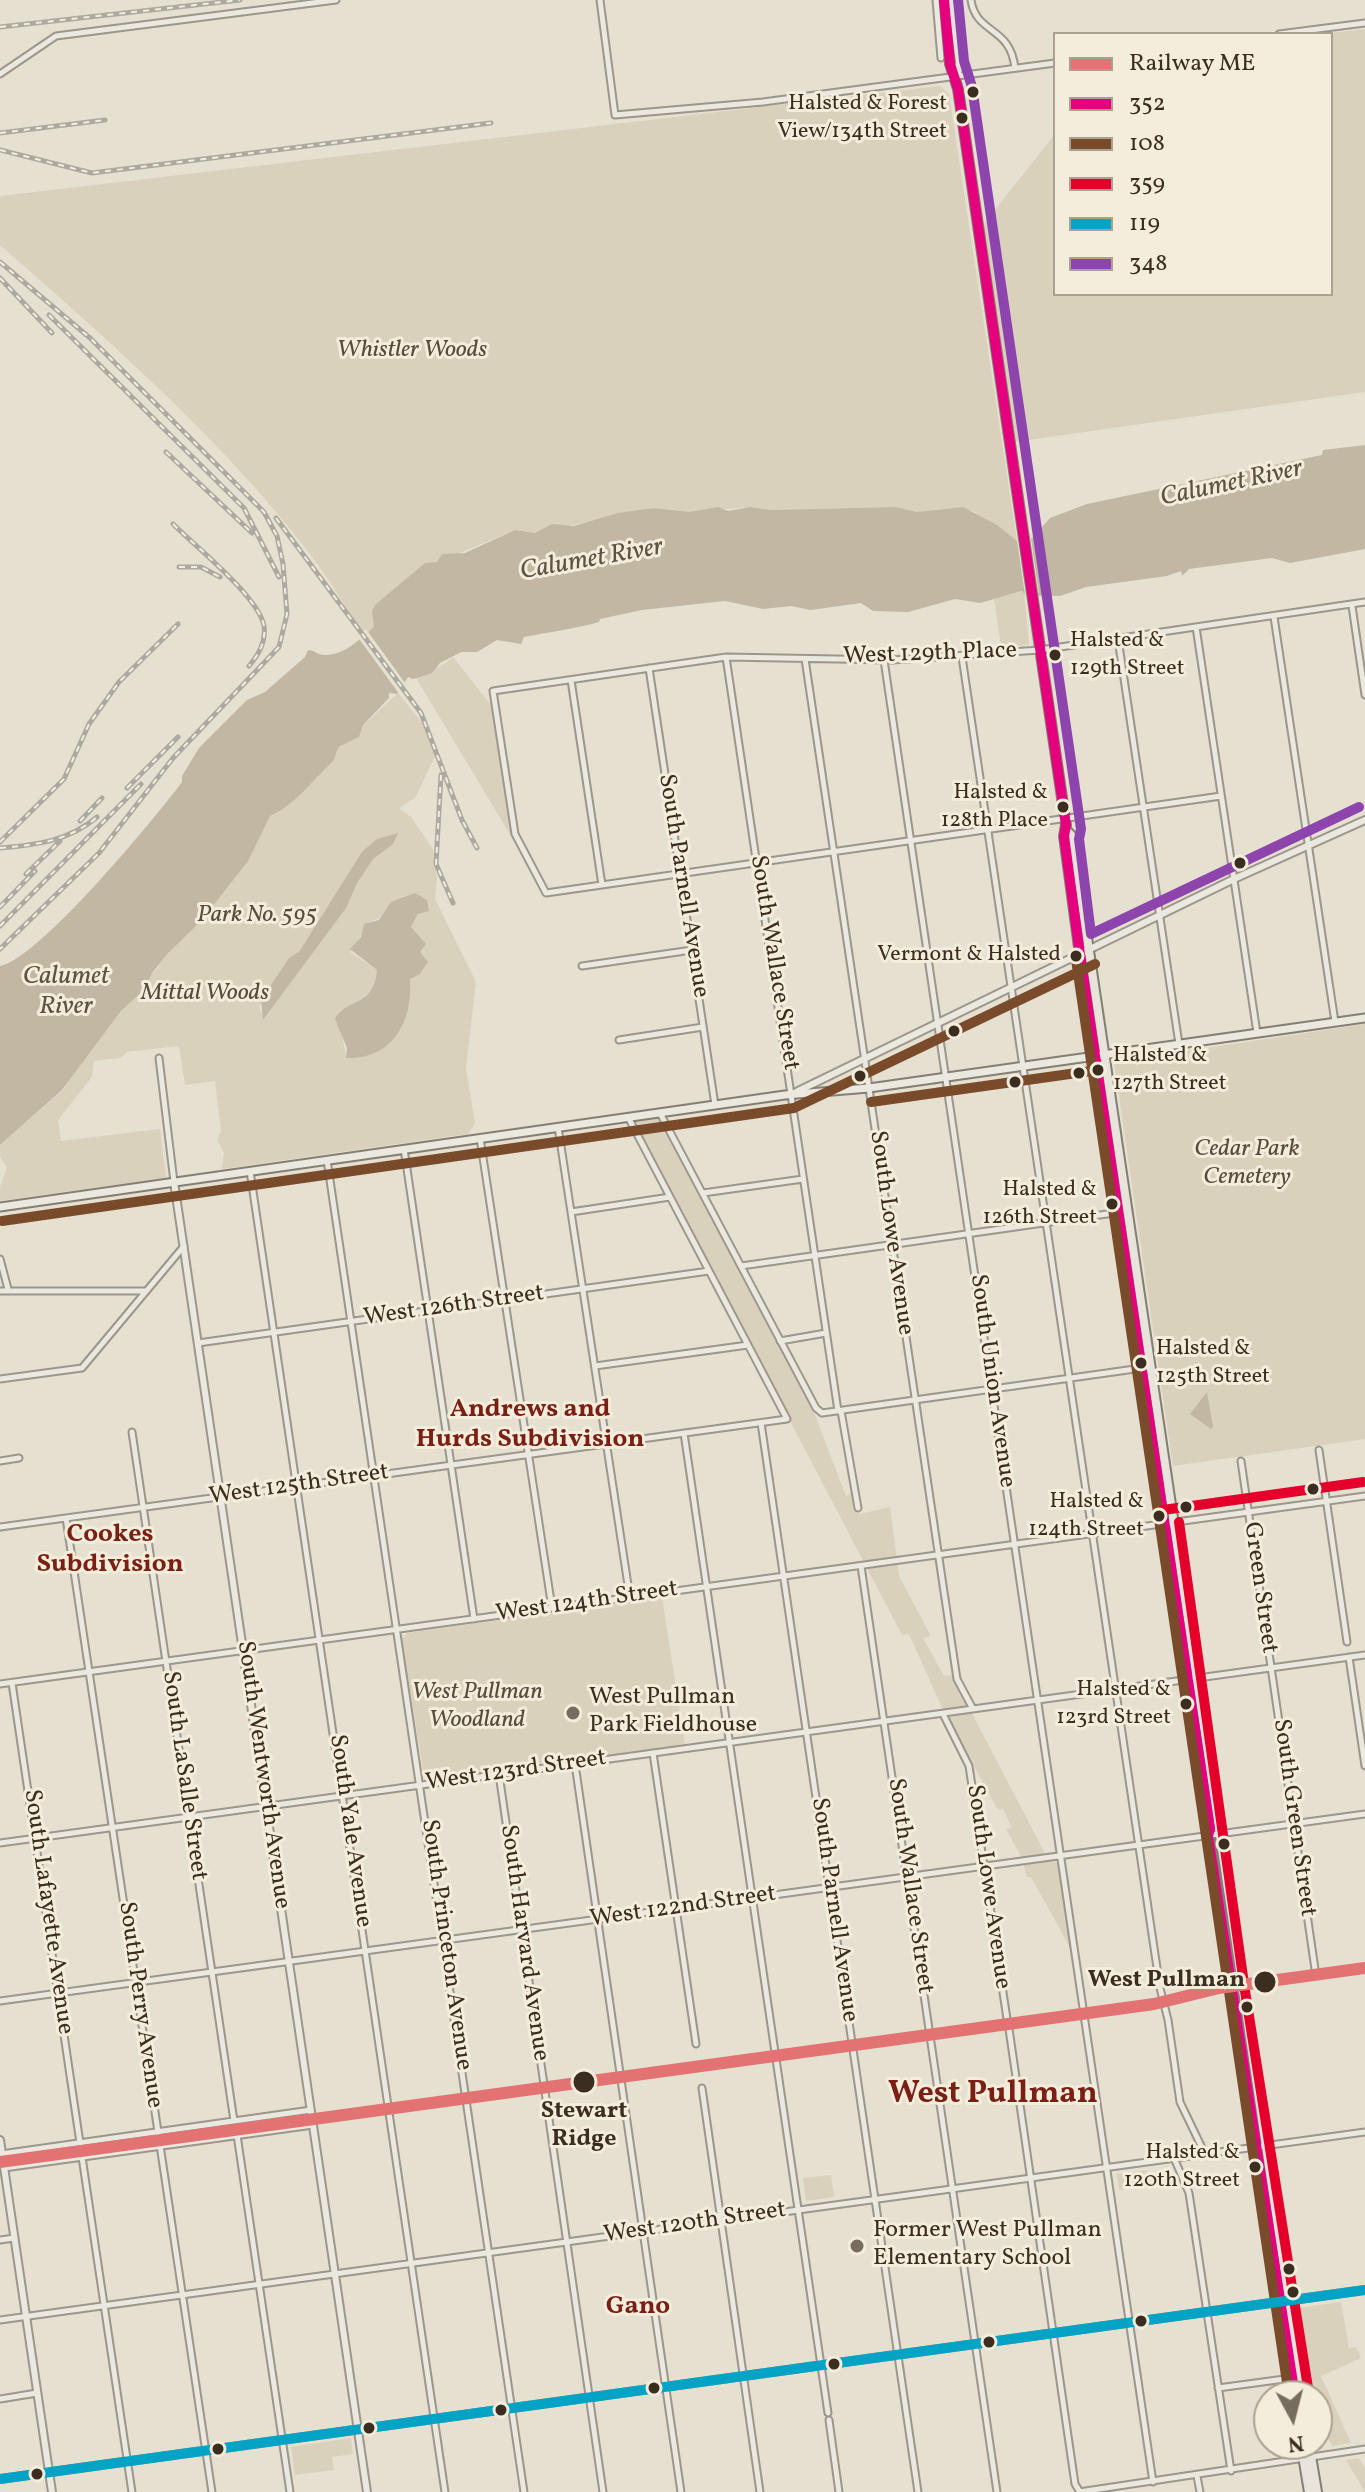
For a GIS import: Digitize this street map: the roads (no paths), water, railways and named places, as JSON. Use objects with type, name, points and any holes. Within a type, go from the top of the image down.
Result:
[{"type":"main road","points":[[944,0],[950,64],[956,77],[1067,831],[1064,836],[1219,1834],[1285,2301],[1300,2380]]},
{"type":"main road","points":[[952,0],[960,63],[956,77]]},
{"type":"main road","points":[[0,1207],[791,1094],[869,1088],[1365,1018]]},
{"type":"main road","points":[[1193,1679],[1210,1829],[1208,1836],[1250,2115],[1262,2146]]},
{"type":"main road","points":[[1285,2301],[1292,2378]]},
{"type":"main road","points":[[1308,2460],[1309,2492]]},
{"type":"main road","points":[[1308,2460],[1317,2492]]},
{"type":"street","points":[[1,74],[56,36],[336,0]]},
{"type":"street","points":[[600,0],[615,115],[731,106],[1053,63]]},
{"type":"street","points":[[936,0],[941,58]]},
{"type":"street","points":[[971,0],[983,24],[1007,41],[1015,68]]},
{"type":"street","points":[[1295,32],[1365,23]]},
{"type":"street","name":"West 129th Place","points":[[602,885],[546,893],[515,834],[493,691],[726,657],[884,660],[1040,650],[1365,602]]},
{"type":"street","points":[[1352,606],[1365,695]]},
{"type":"street","points":[[1274,617],[1335,1022]]},
{"type":"street","points":[[1196,627],[1257,1033]]},
{"type":"street","points":[[1118,639],[1179,1044]]},
{"type":"street","name":"South Wallace Street","points":[[726,657],[826,1333],[858,1508]]},
{"type":"street","points":[[962,657],[1180,2102],[1205,2154]]},
{"type":"street","name":"South Lowe Avenue","points":[[805,659],[957,1679],[973,1709]]},
{"type":"street","name":"South Union Avenue","points":[[884,660],[1153,2482]]},
{"type":"street","name":"South Parnell Avenue","points":[[649,668],[715,1105]]},
{"type":"street","points":[[571,680],[602,885],[1221,796]]},
{"type":"street","points":[[791,1094],[866,1061],[1234,879],[1365,820]]},
{"type":"street","points":[[582,966],[692,950]]},
{"type":"street","points":[[619,1040],[703,1027]]},
{"type":"street","name":"South Wentworth Avenue","points":[[159,1058],[174,1182],[367,2492]]},
{"type":"street","points":[[660,1113],[816,1408],[822,1413],[1147,1367]]},
{"type":"street","points":[[595,1366],[749,1345],[628,1117]]},
{"type":"street","points":[[558,1127],[630,1598]]},
{"type":"street","points":[[480,1138],[552,1608]]},
{"type":"street","points":[[404,1149],[474,1619]]},
{"type":"street","name":"South Princeton Avenue","points":[[327,1160],[422,1785],[524,2492]]},
{"type":"street","name":"South Yale Avenue","points":[[250,1171],[445,2492]]},
{"type":"street","points":[[703,1193],[803,1179]]},
{"type":"street","points":[[571,1212],[670,1197]]},
{"type":"street","points":[[741,1266],[1124,1212]]},
{"type":"street","points":[[0,1379],[82,1368],[184,1246]]},
{"type":"street","points":[[0,1259],[8,1289]]},
{"type":"street","name":"West 126th Street","points":[[198,1343],[709,1271]]},
{"type":"street","points":[[0,1291],[145,1291]]},
{"type":"street","points":[[780,1341],[826,1333]]},
{"type":"street","name":"West 125th Street","points":[[0,1527],[787,1419],[749,1345]]},
{"type":"street","name":"South Parnell Avenue","points":[[761,1423],[918,2492]]},
{"type":"street","name":"South LaSalle Street","points":[[132,1432],[234,2121]]},
{"type":"street","points":[[684,1433],[839,2492]]},
{"type":"street","points":[[1319,1450],[1347,1642]]},
{"type":"street","points":[[0,1461],[19,1458]]},
{"type":"street","name":"Green Street","points":[[1241,1461],[1271,1668]]},
{"type":"street","name":"West 124th Street","points":[[0,1684],[1365,1496]]},
{"type":"street","name":"South Perry Avenue","points":[[66,1518],[212,2492]]},
{"type":"street","name":"South Wallace Street","points":[[861,1566],[997,2492]]},
{"type":"street","name":"West 123rd Street","points":[[0,1843],[1365,1655]]},
{"type":"street","points":[[1349,1657],[1365,1766]]},
{"type":"street","name":"South Green Street","points":[[1271,1668],[1315,1969]]},
{"type":"street","name":"South Lafayette Avenue","points":[[12,1683],[80,2143]]},
{"type":"street","name":"South Lowe Avenue","points":[[942,1713],[969,1766],[1007,2019]]},
{"type":"street","points":[[653,1753],[696,2044]]},
{"type":"street","points":[[575,1764],[681,2492]]},
{"type":"street","name":"South Harvard Avenue","points":[[499,1774],[603,2492]]},
{"type":"street","name":"West 122nd Street","points":[[0,2001],[1365,1814]]},
{"type":"street","points":[[1009,2029],[1075,2484],[1079,2492],[1302,2460]]},
{"type":"street","points":[[702,2088],[760,2492]]},
{"type":"street","points":[[1,2154],[311,2110]]},
{"type":"street","points":[[4,2168],[313,2125]]},
{"type":"street","name":"West 120th Street","points":[[0,2320],[1365,2132]]},
{"type":"street","points":[[237,2135],[290,2492]]},
{"type":"street","points":[[0,2140],[52,2492]]},
{"type":"street","points":[[82,2157],[132,2492]]},
{"type":"street","points":[[1174,2158],[1189,2193],[1231,2471]]},
{"type":"street","points":[[0,2240],[14,2238]]},
{"type":"street","points":[[0,2479],[1365,2290]]},
{"type":"street","points":[[1218,2388],[1292,2378]]},
{"type":"street","points":[[0,2399],[37,2393]]},
{"type":"street","points":[[1333,2455],[1365,2449]]},
{"type":"street","points":[[1197,2476],[1200,2492]]},
{"type":"water","name":"Calumet River","points":[[1365,445],[1365,549],[1290,563],[1272,558],[1189,569],[1182,576],[1181,571],[1167,576],[1086,587],[1060,596],[1025,595],[1022,591],[980,603],[955,599],[908,612],[873,611],[861,603],[811,610],[791,606],[763,609],[725,601],[642,610],[524,637],[521,644],[497,640],[477,652],[461,652],[440,663],[432,673],[413,679],[408,677],[397,694],[389,693],[389,698],[363,725],[359,737],[340,746],[334,760],[303,792],[270,816],[248,861],[201,921],[168,953],[152,973],[146,988],[120,1012],[62,1090],[0,1145],[0,966],[18,958],[41,939],[96,885],[182,782],[182,776],[199,748],[247,700],[265,692],[305,657],[308,650],[325,655],[352,646],[374,627],[372,611],[376,604],[425,563],[437,562],[442,554],[465,553],[515,530],[535,533],[552,524],[574,526],[618,513],[654,508],[690,512],[718,507],[728,511],[750,507],[771,510],[896,507],[917,512],[963,507],[997,525],[1017,541],[1031,539],[1050,518],[1087,504],[1322,455],[1323,450]]},
{"type":"water","points":[[398,833],[393,844],[373,859],[357,883],[346,908],[263,1020],[261,1000],[289,958],[299,952],[362,852],[377,839]]},
{"type":"water","points":[[415,893],[427,900],[429,911],[418,914],[411,927],[426,944],[420,952],[428,962],[420,974],[410,979],[408,1010],[403,1023],[387,1045],[376,1053],[346,1058],[347,1048],[335,1019],[340,1012],[365,997],[377,970],[350,949],[361,937],[364,924],[379,920],[391,902]]},
{"type":"water","points":[[1207,1392],[1213,1427],[1211,1429],[1190,1414]]},
{"type":"railway","points":[[0,27],[240,0]]},
{"type":"railway","points":[[0,133],[105,120]]},
{"type":"railway","points":[[0,150],[92,173],[491,123]]},
{"type":"railway","points":[[0,262],[90,338],[264,512],[277,536],[287,614],[279,647],[173,758],[99,853],[0,949]]},
{"type":"railway","points":[[0,278],[52,333]]},
{"type":"railway","points":[[49,315],[244,508],[279,577]]},
{"type":"railway","points":[[166,452],[252,533]]},
{"type":"railway","points":[[276,518],[421,713],[462,820],[477,848]]},
{"type":"railway","points":[[173,524],[239,587],[260,614],[264,626],[263,643],[249,666]]},
{"type":"railway","points":[[179,567],[201,567],[220,577]]},
{"type":"railway","points":[[0,842],[64,779],[89,724],[119,682],[178,624]]},
{"type":"railway","points":[[127,788],[178,737]]},
{"type":"railway","points":[[441,775],[436,864],[453,903]]},
{"type":"railway","points":[[0,926],[141,784]]},
{"type":"railway","points":[[80,821],[102,798]]},
{"type":"railway","points":[[0,848],[63,837],[97,817]]},
{"type":"railway","points":[[26,874],[60,841]]},
{"type":"railway","points":[[0,907],[35,871]]},
{"type":"rail line","name":"ME","points":[[0,2162],[1154,2004],[1219,1988],[1365,1968]]},
{"type":"place","name":"Halsted & Forest View/134th Street","points":[[962,118]]},
{"type":"place","name":"Halsted & 129th Street","points":[[1055,655]]},
{"type":"place","name":"Halsted & 128th Place","points":[[1063,807]]},
{"type":"place","name":"Vermont & Halsted","points":[[1076,956]]},
{"type":"place","name":"Halsted & 127th Street","points":[[1098,1070]]},
{"type":"place","name":"Halsted & 126th Street","points":[[1112,1204]]},
{"type":"place","name":"Halsted & 125th Street","points":[[1141,1363]]},
{"type":"place","name":"Halsted & 124th Street","points":[[1159,1516]]},
{"type":"place","name":"Halsted & 123rd Street","points":[[1186,1704]]},
{"type":"place","name":"West Pullman Park Fieldhouse","points":[[573,1713]]},
{"type":"place","name":"West Pullman","points":[[1265,1982]]},
{"type":"place","name":"Stewart Ridge","points":[[584,2082]]},
{"type":"place","name":"Halsted & 120th Street","points":[[1255,2167]]},
{"type":"place","name":"Former West Pullman Elementary School","points":[[857,2246]]},
{"type":"district","name":"Andrews and Hurds Subdivision","points":[[530,1426]]},
{"type":"district","name":"Cookes Subdivision","points":[[110,1551]]},
{"type":"district","name":"West Pullman","points":[[993,2096]]},
{"type":"district","name":"Gano","points":[[638,2308]]},
{"type":"park label","name":"Whistler Woods","points":[[412,352]]},
{"type":"park label","name":"Park No. 595","points":[[257,917]]},
{"type":"park label","name":"Mittal Woods","points":[[205,995]]},
{"type":"park label","name":"Cedar Park Cemetery","points":[[1247,1165]]},
{"type":"park label","name":"West Pullman Woodland","points":[[477,1708]]}]
